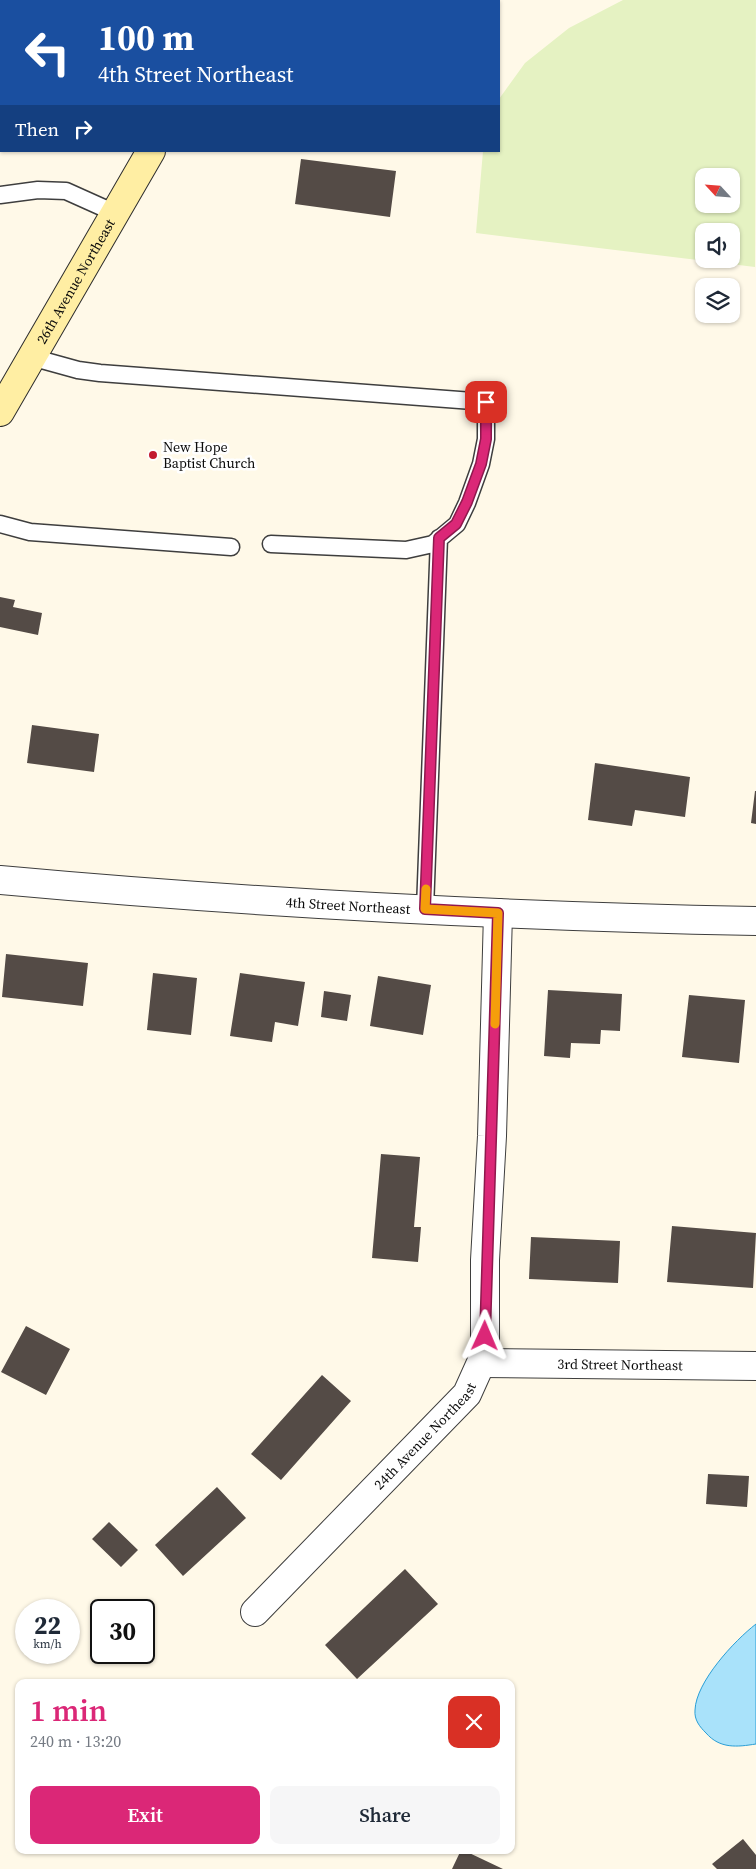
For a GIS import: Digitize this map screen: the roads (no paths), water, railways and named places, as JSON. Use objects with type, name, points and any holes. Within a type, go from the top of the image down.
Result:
[{"type":"street","name":"26th Avenue Northeast","points":[[0,412],[150,152]]},
{"type":"street","name":"4th Street Northeast","points":[[0,880],[303,903],[586,918],[756,921]]},
{"type":"street","name":"24th Avenue Northeast","points":[[255,1612],[468,1394],[482,1363],[485,1354],[486,1260],[492,1136],[498,913]]},
{"type":"street","name":"3rd Street Northeast","points":[[482,1363],[756,1366]]},
{"type":"lane","points":[[0,195],[38,190],[66,191],[115,213]]},
{"type":"lane","points":[[31,358],[78,370],[100,373],[486,402],[486,439],[481,464],[467,502],[456,524],[433,544],[406,550],[271,544]]},
{"type":"lane","points":[[0,524],[30,532],[231,547]]},
{"type":"lane","points":[[425,909],[439,538]]},
{"type":"water","points":[[756,1624],[756,1744],[729,1746],[711,1738],[698,1723],[695,1717],[697,1699],[709,1675],[727,1651]]},
{"type":"place","name":"New Hope Baptist Church","points":[[153,455]]}]
